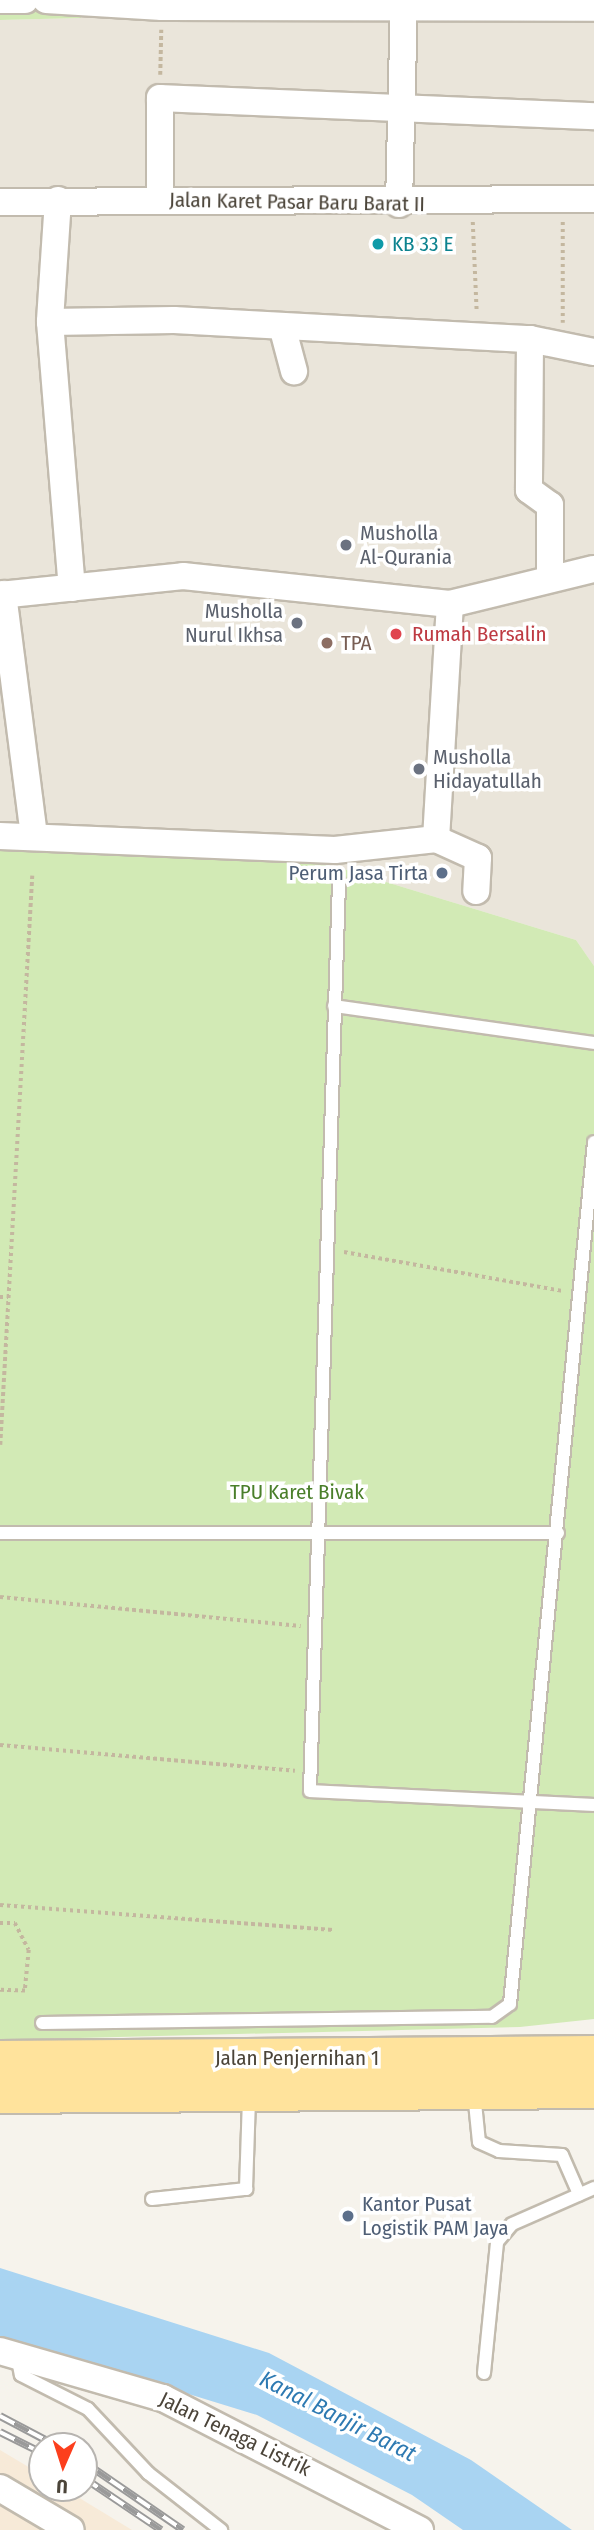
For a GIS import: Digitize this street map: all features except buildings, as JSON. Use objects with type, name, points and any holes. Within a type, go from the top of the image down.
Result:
[{"type":"main road","name":"Jalan Penjernihan 1","points":[[0,2062],[594,2055]]},
{"type":"main road","points":[[0,2062],[0,2094]]},
{"type":"main road","name":"Jalan Penjernihan 1","points":[[0,2094],[594,2089]]},
{"type":"street","points":[[0,0],[25,0]]},
{"type":"street","points":[[46,0],[162,7],[509,4],[594,8]]},
{"type":"street","points":[[399,204],[399,105],[404,5]]},
{"type":"street","points":[[160,200],[160,98],[399,105],[594,116]]},
{"type":"street","name":"Jalan Karet Pasar Baru Barat II","points":[[0,202],[160,200],[399,204],[594,199]]},
{"type":"street","points":[[58,200],[50,322],[72,588]]},
{"type":"street","points":[[50,322],[282,326],[477,339],[530,339],[564,349],[594,352]]},
{"type":"street","points":[[282,326],[294,371]]},
{"type":"street","points":[[530,339],[529,490],[550,505],[550,579]]},
{"type":"street","points":[[34,836],[2,594],[183,576],[450,604],[594,569]]},
{"type":"street","points":[[436,839],[450,604]]},
{"type":"street","points":[[0,836],[34,836],[171,848],[335,850],[436,839],[478,858],[476,891]]},
{"type":"street","name":"Jalan Tenaga Listrik","points":[[9,2353],[163,2398],[420,2530]]},
{"type":"street","points":[[0,2488],[71,2530]]},
{"type":"lane","points":[[339,882],[325,1249],[310,1791],[594,1805]]},
{"type":"lane","points":[[334,1006],[594,1043]]},
{"type":"lane","points":[[42,2023],[492,2017],[514,1993],[534,1803],[594,1142]]},
{"type":"lane","points":[[0,1533],[318,1530],[558,1533]]},
{"type":"lane","points":[[474,2090],[479,2142],[499,2151],[562,2155],[579,2194]]},
{"type":"lane","points":[[152,2199],[246,2189],[249,2091]]},
{"type":"lane","points":[[484,2372],[497,2242],[512,2224],[594,2188]]},
{"type":"lane","points":[[9,2353],[21,2375],[88,2409],[148,2473],[221,2530]]},
{"type":"path","points":[[160,98],[162,7]]},
{"type":"path","points":[[563,199],[564,349]]},
{"type":"path","points":[[472,202],[477,339]]},
{"type":"path","points":[[0,1444],[32,876]]},
{"type":"path","points":[[325,1249],[580,1294]]},
{"type":"path","points":[[0,1297],[8,1297]]},
{"type":"path","points":[[0,1597],[315,1627]]},
{"type":"path","points":[[0,1745],[311,1772]]},
{"type":"path","points":[[0,1905],[333,1930]]},
{"type":"path","points":[[0,1923],[15,1923],[29,1950],[25,1992],[0,1990]]},
{"type":"shaded area","points":[[81,0],[594,0],[594,966],[576,940],[340,868],[290,858],[0,850],[0,20],[81,18]]},
{"type":"shaded area","points":[[0,2450],[28,2467],[28,2502],[86,2502],[132,2530],[0,2530]]},
{"type":"green space","points":[[0,0],[81,0],[81,18],[0,20]]},
{"type":"green space","name":"TPU Karet Bivak","points":[[46,849],[290,858],[340,868],[576,940],[594,966],[594,2019],[520,2027],[0,2040],[0,850]]},
{"type":"water","name":"Kanal Banjir Barat","points":[[0,2268],[269,2353],[471,2460],[572,2530],[463,2530],[412,2495],[257,2415],[0,2336]]},
{"type":"railway","points":[[0,2416],[30,2432]]},
{"type":"railway","points":[[0,2432],[28,2446]]},
{"type":"railway","points":[[98,2472],[183,2530]]},
{"type":"railway","points":[[98,2487],[161,2530]]},
{"type":"place","name":"KB 33 E","points":[[378,244]]},
{"type":"place","name":"Musholla Al-Qurania","points":[[346,545]]},
{"type":"place","name":"Musholla Nurul Ikhsa","points":[[297,623]]},
{"type":"place","name":"Rumah Bersalin","points":[[396,634]]},
{"type":"place","name":"TPA","points":[[327,643]]},
{"type":"place","name":"Musholla Hidayatullah","points":[[419,769]]},
{"type":"place","name":"Perum Jasa Tirta","points":[[442,873]]},
{"type":"place","name":"Kantor Pusat Logistik PAM Jaya","points":[[348,2216]]}]
